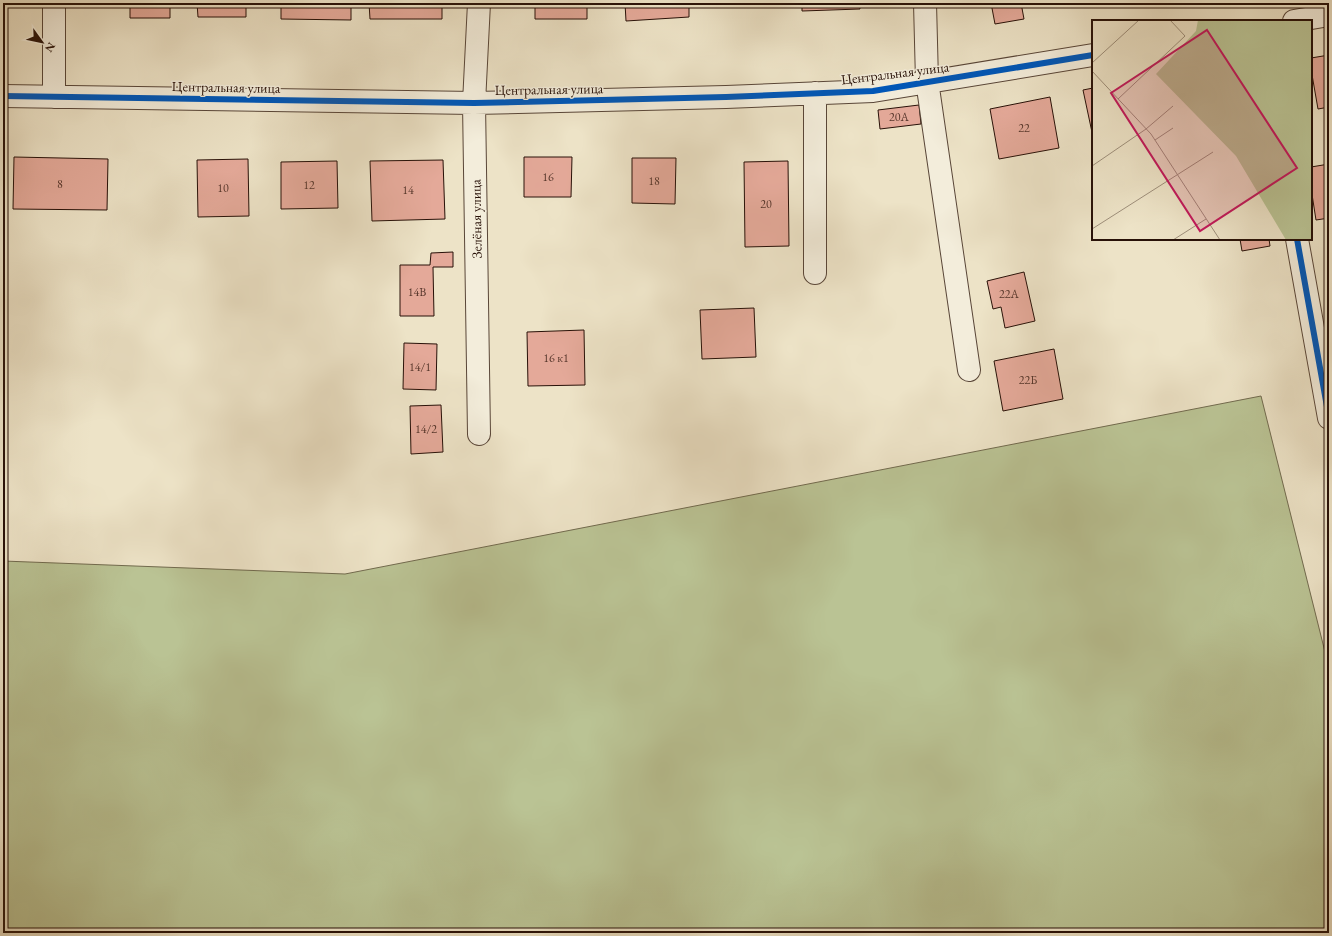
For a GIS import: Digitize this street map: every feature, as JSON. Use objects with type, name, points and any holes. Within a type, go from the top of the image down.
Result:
[{"type":"street","points":[[54,3],[54,97]]},
{"type":"street","name":"Зелёная улица","points":[[479,3],[474,103],[479,434]]},
{"type":"street","points":[[925,3],[927,81],[969,370]]},
{"type":"street","points":[[1300,20],[1329,15]]},
{"type":"street","name":"Центральная улица","points":[[3,96],[474,103],[726,97],[873,90],[1092,55]]},
{"type":"street","points":[[815,93],[815,273]]},
{"type":"street","points":[[1298,240],[1329,418]]},
{"type":"green space","points":[[1261,396],[1329,668],[1329,933],[3,933],[3,561],[345,574]]},
{"type":"building","points":[[3,3],[7,3],[7,20],[3,20]]},
{"type":"building","points":[[130,3],[170,3],[170,18],[130,18]]},
{"type":"building","points":[[197,3],[246,3],[246,17],[198,17]]},
{"type":"building","points":[[281,3],[351,3],[351,20],[281,19]]},
{"type":"building","points":[[369,3],[442,3],[442,19],[370,19]]},
{"type":"building","points":[[535,3],[587,3],[587,19],[535,19]]},
{"type":"building","points":[[625,3],[689,3],[689,17],[626,21]]},
{"type":"building","points":[[802,3],[859,3],[860,9],[802,11]]},
{"type":"building","points":[[991,3],[1021,3],[1024,19],[995,24]]},
{"type":"building","points":[[1329,55],[1329,107],[1318,109],[1312,75],[1312,58]]},
{"type":"building","points":[[1092,88],[1092,132],[1083,90]]},
{"type":"building","points":[[1050,97],[1059,148],[999,159],[990,109]]},
{"type":"building","points":[[919,105],[921,124],[880,129],[878,110]]},
{"type":"building","points":[[14,157],[108,159],[107,210],[13,209]]},
{"type":"building","points":[[524,157],[572,157],[571,197],[524,197]]},
{"type":"building","points":[[632,158],[676,158],[675,204],[632,203]]},
{"type":"building","points":[[248,159],[249,216],[198,217],[197,160]]},
{"type":"building","points":[[443,160],[445,219],[372,221],[370,161]]},
{"type":"building","points":[[337,161],[338,208],[281,209],[281,162]]},
{"type":"building","points":[[788,161],[789,246],[745,247],[744,162]]},
{"type":"building","points":[[1329,164],[1329,218],[1316,220],[1312,194],[1312,167]]},
{"type":"building","points":[[1240,240],[1269,240],[1270,246],[1242,251]]},
{"type":"building","points":[[453,252],[453,267],[433,267],[434,316],[400,316],[400,265],[430,265],[431,253]]},
{"type":"building","points":[[1024,272],[1035,321],[1005,328],[1001,307],[993,309],[987,281]]},
{"type":"building","points":[[754,308],[756,357],[702,359],[700,310]]},
{"type":"building","points":[[584,330],[585,385],[528,386],[527,332]]},
{"type":"building","points":[[404,343],[437,344],[436,390],[403,389]]},
{"type":"building","points":[[1054,349],[1063,399],[1003,411],[994,361]]},
{"type":"building","points":[[441,405],[443,452],[411,454],[410,406]]},
{"type":"cycle path","points":[[3,96],[474,103],[726,97],[873,91],[1092,55]]},
{"type":"cycle path","points":[[1297,240],[1329,418]]}]
